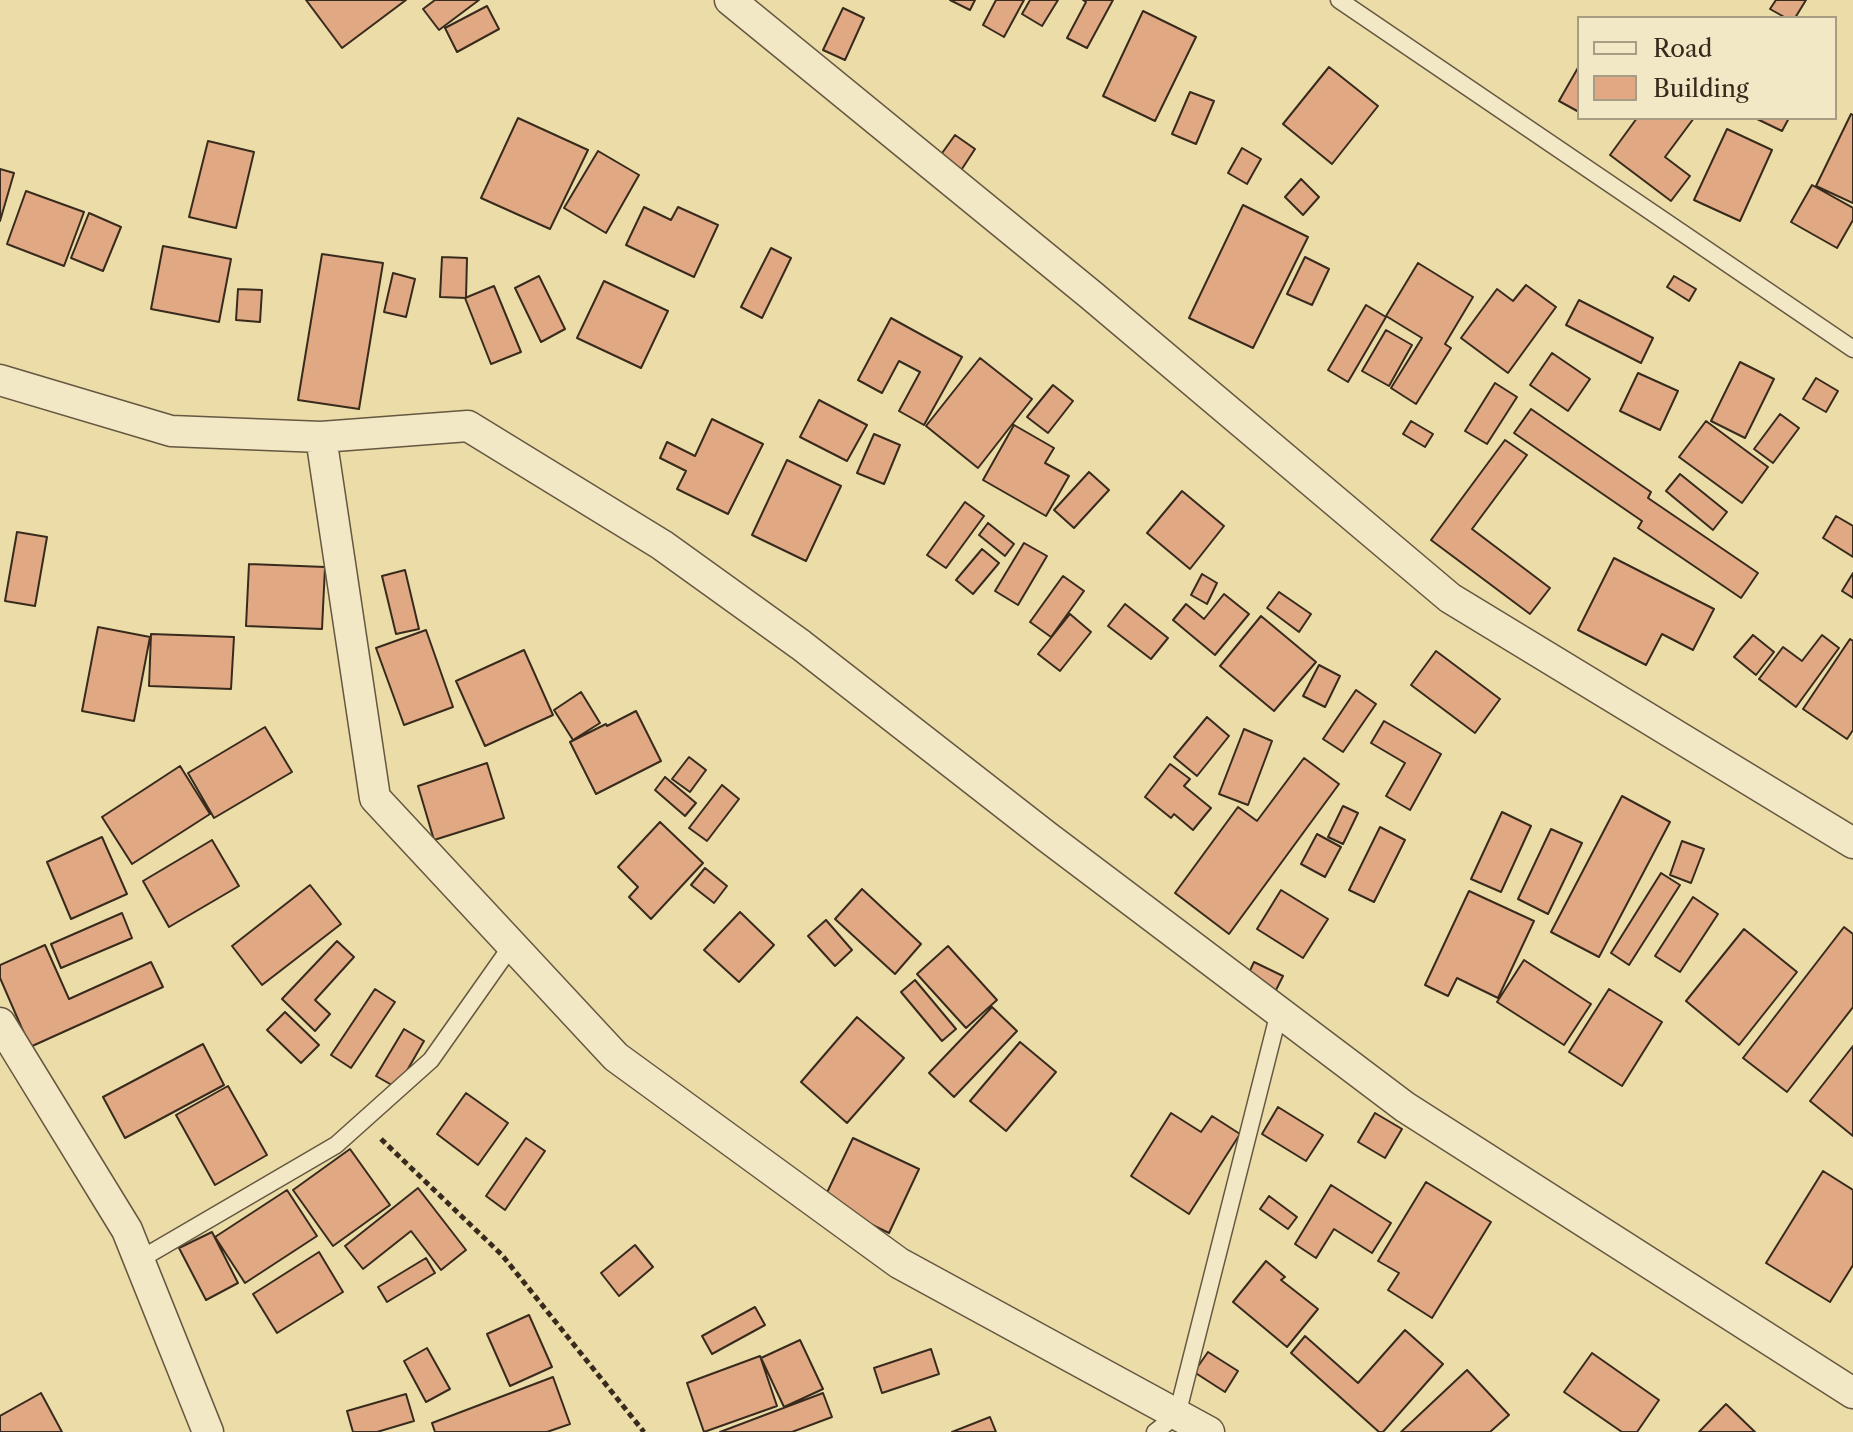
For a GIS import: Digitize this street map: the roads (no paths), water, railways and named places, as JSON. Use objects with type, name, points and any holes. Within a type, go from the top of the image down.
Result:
[{"type":"street","points":[[730,0],[1091,295],[1450,598],[1853,843]]},
{"type":"street","points":[[0,380],[171,431],[321,437],[468,426],[662,545],[801,645],[1046,836],[1405,1107],[1853,1393]]},
{"type":"street","points":[[321,437],[375,798],[616,1057],[899,1263],[1166,1423],[1209,1432]]},
{"type":"street","points":[[0,1023],[127,1230],[208,1432]]},
{"type":"lane","points":[[1339,0],[1853,349]]},
{"type":"lane","points":[[139,1260],[336,1145],[431,1060],[512,945]]},
{"type":"lane","points":[[1166,1423],[1279,1012]]}]
